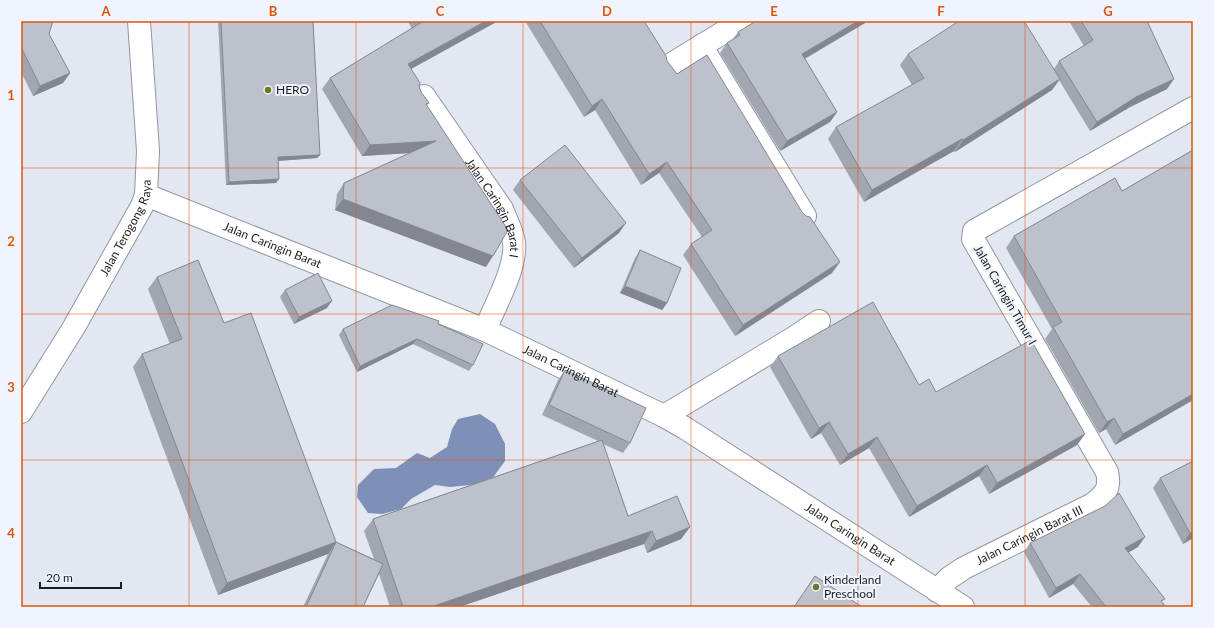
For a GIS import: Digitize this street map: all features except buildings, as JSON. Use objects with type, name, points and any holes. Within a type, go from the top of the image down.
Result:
[{"type":"street","name":"Jalan Terogong Raya","points":[[21,412],[74,327],[142,206],[146,195],[148,151],[139,21]]},
{"type":"street","points":[[670,65],[742,21]]},
{"type":"street","points":[[702,45],[712,64],[805,216]]},
{"type":"street","name":"Jalan Caringin Barat I","points":[[424,96],[502,209],[511,230],[514,242],[512,268],[484,330]]},
{"type":"street","name":"Jalan Caringin Timur I","points":[[1108,472],[973,239],[974,231],[1193,108]]},
{"type":"street","name":"Jalan Caringin Barat","points":[[146,195],[484,330],[664,416],[964,607]]},
{"type":"street","points":[[664,416],[819,322]]},
{"type":"street","name":"Jalan Caringin Barat III","points":[[937,591],[949,578],[964,568],[1093,504],[1107,489],[1109,482],[1108,472]]},
{"type":"water","points":[[480,414],[495,424],[505,444],[505,461],[489,483],[450,487],[435,485],[411,499],[401,509],[382,514],[368,513],[357,497],[358,485],[374,469],[396,468],[417,453],[430,458],[447,447],[452,429],[458,419]]},
{"type":"place","name":"HERO","points":[[268,90]]},
{"type":"place","name":"Kinderland Preschool","points":[[816,587]]}]
